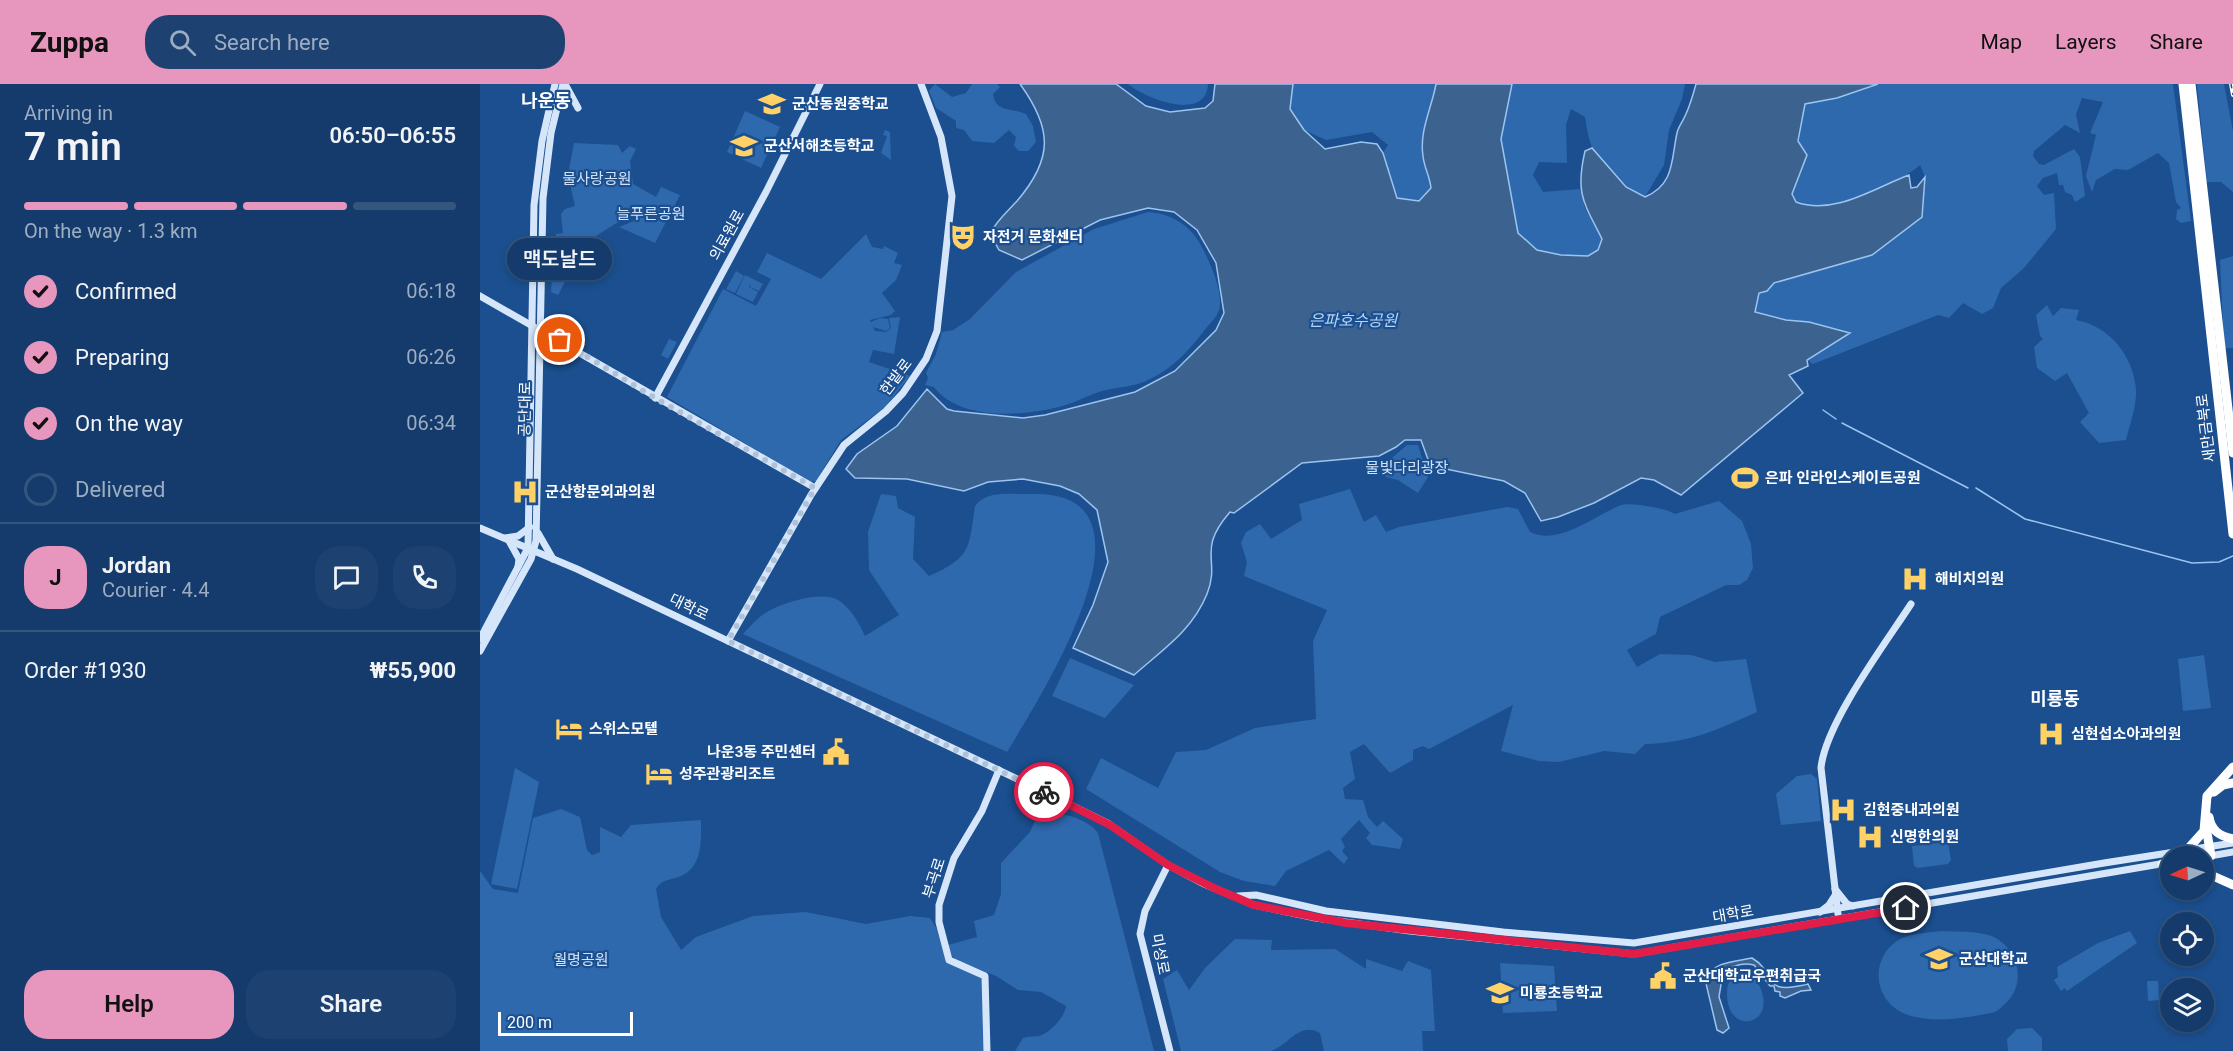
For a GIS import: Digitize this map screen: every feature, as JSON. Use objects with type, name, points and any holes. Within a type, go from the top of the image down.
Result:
[{"type":"highway","points":[[2182,84],[2213,318]]},
{"type":"highway","points":[[2192,84],[2210,296]]},
{"type":"highway","name":"새만금북로","points":[[2213,318],[2233,453]]},
{"type":"highway","name":"새만금북로","points":[[2213,318],[2233,534]]},
{"type":"highway","points":[[2207,846],[2204,809],[2206,796],[2233,767]]},
{"type":"highway","points":[[2233,783],[2217,789],[2208,808],[2213,829],[2233,841]]},
{"type":"highway","points":[[2191,846],[2200,837],[2205,822]]},
{"type":"highway","points":[[2214,876],[2233,885]]},
{"type":"street","name":"공단대로","points":[[480,651],[526,567],[531,549],[536,327],[534,205],[542,141],[555,84]]},
{"type":"street","name":"공단대로","points":[[536,327],[545,170],[564,84]]},
{"type":"street","points":[[564,84],[578,108]]},
{"type":"street","name":"의료원로","points":[[655,398],[788,151],[820,84]]},
{"type":"street","name":"한밭로","points":[[728,641],[815,488],[844,445],[886,411],[911,382],[928,354],[937,331],[952,196],[941,137],[921,84]]},
{"type":"street","points":[[480,296],[815,488]]},
{"type":"street","points":[[518,569],[519,559],[506,539],[518,536],[533,527],[555,559]]},
{"type":"street","name":"대학로","points":[[480,528],[555,559],[999,770],[1110,825],[1168,865],[1264,907],[1346,923],[1616,954],[1653,952],[2160,865]]},
{"type":"street","name":"공단대로","points":[[480,639],[531,549]]},
{"type":"street","points":[[526,567],[534,560],[555,559]]},
{"type":"street","points":[[1838,920],[1821,768],[1823,751],[1839,718],[1911,604]]},
{"type":"street","name":"부곡로","points":[[987,1051],[986,976],[949,960],[938,915],[954,858],[982,811],[999,770]]},
{"type":"street","name":"대학로","points":[[2214,851],[2233,841]]},
{"type":"street","name":"대학로","points":[[2214,854],[2233,852]]},
{"type":"street","name":"대학로","points":[[1236,896],[1256,895],[1331,912],[1620,944],[1659,940],[2160,856]]},
{"type":"street","name":"미성로","points":[[1168,865],[1145,911],[1140,934],[1170,1051]]},
{"type":"street","points":[[1835,891],[1847,904],[1855,907]]},
{"type":"street","points":[[1818,913],[1829,905],[1835,891]]},
{"type":"green space","points":[[935,84],[952,97],[966,93],[972,84],[997,84],[1000,87],[993,94],[994,100],[1001,107],[1026,114],[1033,126],[1036,142],[1028,151],[1019,151],[1014,146],[1016,137],[1009,130],[994,143],[972,141],[964,130],[956,128],[956,121],[936,108],[929,91]]},
{"type":"green space","points":[[1128,84],[1208,84],[1205,96],[1197,102],[1186,105],[1160,100]]},
{"type":"green space","points":[[1293,84],[1436,84],[1422,139],[1423,157],[1431,189],[1419,201],[1398,198],[1383,153],[1388,145],[1372,132],[1326,140],[1304,130],[1290,109]]},
{"type":"green space","points":[[1512,84],[1685,84],[1682,99],[1669,130],[1664,165],[1645,197],[1622,183],[1602,164],[1590,142],[1585,117],[1571,109],[1566,125],[1567,163],[1539,162],[1533,175],[1543,192],[1580,189],[1585,208],[1602,239],[1598,250],[1588,256],[1561,255],[1537,250],[1518,233],[1501,139]]},
{"type":"green space","points":[[1878,84],[2173,84],[2191,221],[2181,223],[2176,219],[2177,210],[2181,208],[2176,202],[2169,163],[2158,153],[2128,170],[2115,169],[2096,180],[2092,192],[2086,176],[2096,135],[2090,133],[2103,102],[2082,98],[2076,114],[2080,133],[2065,125],[2034,151],[2033,156],[2039,164],[2044,165],[2074,149],[2080,157],[2085,196],[2075,202],[2072,195],[2065,192],[2063,185],[2059,185],[2057,173],[2043,178],[2037,186],[2044,195],[2054,193],[2056,229],[2024,268],[2001,288],[1993,308],[1982,314],[1963,303],[1949,318],[1938,315],[1813,364],[1807,360],[1849,333],[1809,322],[1786,320],[1755,312],[1759,293],[1767,291],[1774,284],[1872,255],[1922,217],[1925,177],[1920,165],[1884,187],[1834,204],[1809,207],[1796,202],[1791,194],[1805,104],[1837,98]]},
{"type":"green space","points":[[2197,84],[2224,84],[2233,131],[2233,192],[2221,182],[2207,182]]},
{"type":"green space","points":[[745,111],[780,127],[761,168],[727,152]]},
{"type":"green space","points":[[885,130],[890,132],[891,160],[881,153],[887,136],[883,135]]},
{"type":"green space","name":"물사랑공원","points":[[574,143],[618,145],[622,153],[630,146],[636,149],[630,161],[633,184],[656,197],[661,187],[680,195],[655,243],[619,227],[634,221],[634,217],[617,223],[572,248],[556,248],[556,234],[563,233],[561,214],[565,209],[575,206],[568,175]]},
{"type":"green space","points":[[1148,212],[1157,213],[1182,223],[1194,235],[1212,270],[1220,298],[1220,308],[1216,317],[1175,363],[1144,382],[1102,391],[1063,406],[1013,414],[977,411],[960,406],[946,398],[934,387],[925,385],[928,378],[926,373],[936,354],[942,332],[953,330],[970,319],[1016,272],[1094,229]]},
{"type":"green space","points":[[866,234],[872,247],[883,249],[884,246],[898,253],[894,263],[902,265],[896,280],[882,293],[895,311],[891,315],[870,320],[875,331],[886,332],[891,328],[889,318],[900,317],[894,354],[873,350],[869,362],[910,376],[885,407],[841,440],[816,481],[810,482],[667,397],[723,289],[756,306],[771,279],[757,272],[767,253],[821,279]]},
{"type":"green space","points":[[553,255],[575,256],[566,274],[553,267]]},
{"type":"green space","points":[[2233,256],[2233,348],[2224,348],[2220,260]]},
{"type":"green space","points":[[736,271],[744,276],[735,293],[726,289]]},
{"type":"green space","points":[[552,273],[566,280],[558,295],[551,292]]},
{"type":"green space","points":[[745,275],[763,284],[759,291],[750,287],[751,283],[749,287],[758,292],[753,302],[736,294]]},
{"type":"green space","points":[[2047,305],[2053,316],[2061,308],[2079,310],[2076,320],[2088,323],[2109,336],[2124,354],[2130,365],[2136,389],[2126,440],[2099,443],[2080,422],[2089,413],[2067,373],[2055,381],[2037,368],[2034,347],[2043,339],[2040,336],[2036,315]]},
{"type":"green space","points":[[880,318],[888,319],[890,328],[886,331],[873,327],[871,322]]},
{"type":"green space","points":[[669,339],[677,342],[668,359],[661,355]]},
{"type":"green space","name":"물빛다리광장","points":[[1407,445],[1418,445],[1428,477],[1418,493],[1398,480],[1386,477],[1385,464]]},
{"type":"green space","points":[[1350,489],[1364,522],[1376,515],[1386,532],[1399,527],[1507,507],[1518,509],[1530,532],[1553,535],[1576,528],[1621,505],[1648,506],[1675,514],[1719,501],[1742,521],[1751,544],[1753,568],[1747,580],[1739,585],[1726,585],[1660,617],[1656,634],[1627,650],[1637,667],[1660,654],[1691,655],[1715,662],[1746,659],[1757,712],[1716,730],[1689,738],[1645,744],[1635,754],[1604,751],[1559,762],[1539,761],[1501,751],[1513,705],[1429,749],[1423,746],[1413,750],[1413,760],[1390,773],[1364,744],[1350,752],[1355,779],[1343,788],[1345,799],[1363,800],[1368,817],[1377,827],[1383,821],[1403,839],[1400,849],[1372,845],[1366,838],[1370,833],[1359,820],[1341,839],[1345,847],[1342,851],[1348,858],[1344,864],[1329,850],[1286,871],[1275,886],[1244,881],[1220,872],[1086,789],[1101,758],[1158,788],[1176,752],[1206,750],[1255,728],[1316,719],[1313,641],[1327,610],[1244,576],[1247,562],[1241,543],[1246,532],[1260,524],[1271,539],[1302,520],[1299,504]]},
{"type":"green space","points":[[881,494],[896,496],[898,508],[915,517],[913,559],[929,576],[943,570],[960,557],[969,542],[975,506],[986,497],[1001,494],[1031,494],[1072,502],[1092,525],[1094,560],[1084,602],[1066,647],[1007,752],[743,634],[773,608],[812,597],[831,597],[843,603],[854,616],[865,636],[899,615],[869,570],[868,532]]},
{"type":"green space","points":[[2204,655],[2211,708],[2183,711],[2178,659]]},
{"type":"green space","points":[[1070,658],[1134,685],[1105,718],[1052,696]]},
{"type":"green space","points":[[515,768],[539,782],[517,889],[491,884]]},
{"type":"green space","points":[[1811,774],[1817,779],[1821,821],[1781,825],[1776,794],[1797,776]]},
{"type":"green space","name":"월명공원","points":[[561,809],[580,817],[587,850],[592,855],[600,852],[600,827],[621,837],[631,825],[701,820],[699,852],[693,866],[681,876],[661,883],[656,889],[661,917],[681,950],[696,937],[753,916],[806,912],[866,924],[910,916],[930,918],[937,929],[945,957],[982,977],[986,1051],[480,1051],[480,871],[493,889],[518,893],[533,818]]},
{"type":"green space","points":[[1060,814],[1081,820],[1098,833],[1154,1051],[1015,1051],[1023,1038],[1039,1036],[1052,1028],[1060,1020],[1066,1006],[1041,992],[1018,990],[996,976],[958,961],[951,955],[948,945],[977,937],[974,921],[994,915],[1001,894],[1001,863],[1030,832],[1035,821],[1046,821]]},
{"type":"green space","points":[[1948,842],[1951,860],[1948,864],[1918,868],[1914,866],[1912,846]]},
{"type":"green space","points":[[1941,931],[1971,932],[1993,937],[2006,946],[2012,954],[2018,970],[2016,988],[2012,996],[1998,1010],[1959,1018],[1926,1019],[1905,1014],[1887,1000],[1881,990],[1879,969],[1888,949],[1907,936]]},
{"type":"green space","points":[[2130,931],[2137,943],[2067,991],[2065,988],[2061,991],[2054,980],[2058,977],[2057,967],[2098,943]]},
{"type":"green space","points":[[1235,939],[1272,940],[1271,950],[1335,949],[1366,969],[1366,959],[1402,971],[1408,961],[1431,970],[1435,1031],[1422,1031],[1423,1051],[1324,1051],[1320,1033],[1306,1030],[1294,1035],[1271,1051],[1181,1051],[1163,979],[1177,970],[1189,990],[1205,968]]},
{"type":"green space","points":[[1500,963],[1554,966],[1557,1011],[1503,1013]]},
{"type":"green space","points":[[1743,972],[1752,974],[1762,991],[1764,1005],[1760,1014],[1753,1020],[1744,1021],[1736,1017],[1729,1008],[1728,985],[1731,979]]},
{"type":"green space","points":[[2147,981],[2158,981],[2159,1000],[2148,1001]]},
{"type":"green space","points":[[2032,1028],[2042,1038],[2042,1051],[2008,1051],[2007,1039],[2017,1029]]},
{"type":"water","name":"은파호수공원","points":[[1020,84],[1116,84],[1146,106],[1170,112],[1205,108],[1213,101],[1215,84],[1293,84],[1290,109],[1304,130],[1325,149],[1361,142],[1377,144],[1383,153],[1397,198],[1419,201],[1431,188],[1422,147],[1424,128],[1436,84],[1512,84],[1501,139],[1518,233],[1537,250],[1561,255],[1588,256],[1598,250],[1602,239],[1586,207],[1581,188],[1585,151],[1592,148],[1626,187],[1645,197],[1655,192],[1667,178],[1678,131],[1696,84],[1878,84],[1837,98],[1805,104],[1798,141],[1807,155],[1792,194],[1796,202],[1825,206],[1854,199],[1909,175],[1911,188],[1917,187],[1925,177],[1922,217],[1872,255],[1774,283],[1767,291],[1759,293],[1755,312],[1786,320],[1809,322],[1850,333],[1807,360],[1808,366],[1789,375],[1803,393],[1681,495],[1654,480],[1641,478],[1594,503],[1541,521],[1525,493],[1504,481],[1446,469],[1439,474],[1443,469],[1430,465],[1421,440],[1405,440],[1379,456],[1302,463],[1234,513],[1230,512],[1214,536],[1211,546],[1211,582],[1201,607],[1185,629],[1134,675],[1073,648],[1093,605],[1108,562],[1097,510],[1079,494],[1060,486],[1023,479],[988,482],[964,491],[907,479],[855,478],[846,469],[857,454],[897,426],[927,389],[947,409],[1023,418],[1045,415],[1135,392],[1175,371],[1216,330],[1224,313],[1216,263],[1197,230],[1174,212],[1148,208],[1100,220],[1022,260],[999,250],[990,234],[992,229],[1029,185],[1043,157],[1043,129],[1031,100]]},
{"type":"water","points":[[1752,958],[1760,964],[1776,985],[1793,987],[1808,984],[1811,990],[1801,991],[1785,998],[1780,996],[1780,992],[1775,991],[1774,986],[1770,986],[1754,965],[1742,964],[1730,968],[1723,972],[1719,997],[1729,1028],[1723,1033],[1717,1030],[1705,979],[1719,966]]},
{"type":"waterway","points":[[1823,410],[1836,419]]},
{"type":"waterway","points":[[1842,423],[1968,488]]},
{"type":"waterway","points":[[1976,488],[2025,519],[2192,563],[2219,562],[2233,556]]},
{"type":"railway","points":[[2231,84],[2233,95]]},
{"type":"way so far","points":[[560,340],[655,398],[815,488],[728,641],[1044,792]]},
{"type":"place","name":"군산동원중학교","points":[[772,104]]},
{"type":"place","name":"군산서해초등학교","points":[[744,146]]},
{"type":"place","name":"자전거 문화센터","points":[[963,237]]},
{"type":"place","name":"맥도날드","points":[[560,340]]},
{"type":"place","name":"은파 인라인스케이트공원","points":[[1745,478]]},
{"type":"place","name":"군산항문외과의원","points":[[525,492]]},
{"type":"place","name":"해비치의원","points":[[1915,579]]},
{"type":"place","name":"스위스모텔","points":[[569,729]]},
{"type":"place","name":"심현섭소아과의원","points":[[2051,734]]},
{"type":"place","name":"나운3동 주민센터","points":[[836,752]]},
{"type":"place","name":"성주관광리조트","points":[[659,774]]},
{"type":"place","name":"김현중내과의원","points":[[1843,810]]},
{"type":"place","name":"신명한의원","points":[[1870,837]]},
{"type":"place","name":"군산대학교","points":[[1939,959]]},
{"type":"place","name":"군산대학교우편취급국","points":[[1663,976]]},
{"type":"place","name":"미룡초등학교","points":[[1500,993]]},
{"type":"district","name":"나운동","points":[[546,101]]},
{"type":"district","name":"미룡동","points":[[2055,699]]},
{"type":"route","points":[[1044,792],[1110,825],[1168,865],[1202,883],[1254,905],[1346,923],[1616,954],[1634,954],[1906,908]]},
{"type":"park label","name":"늘푸른공원","points":[[651,214]]}]
